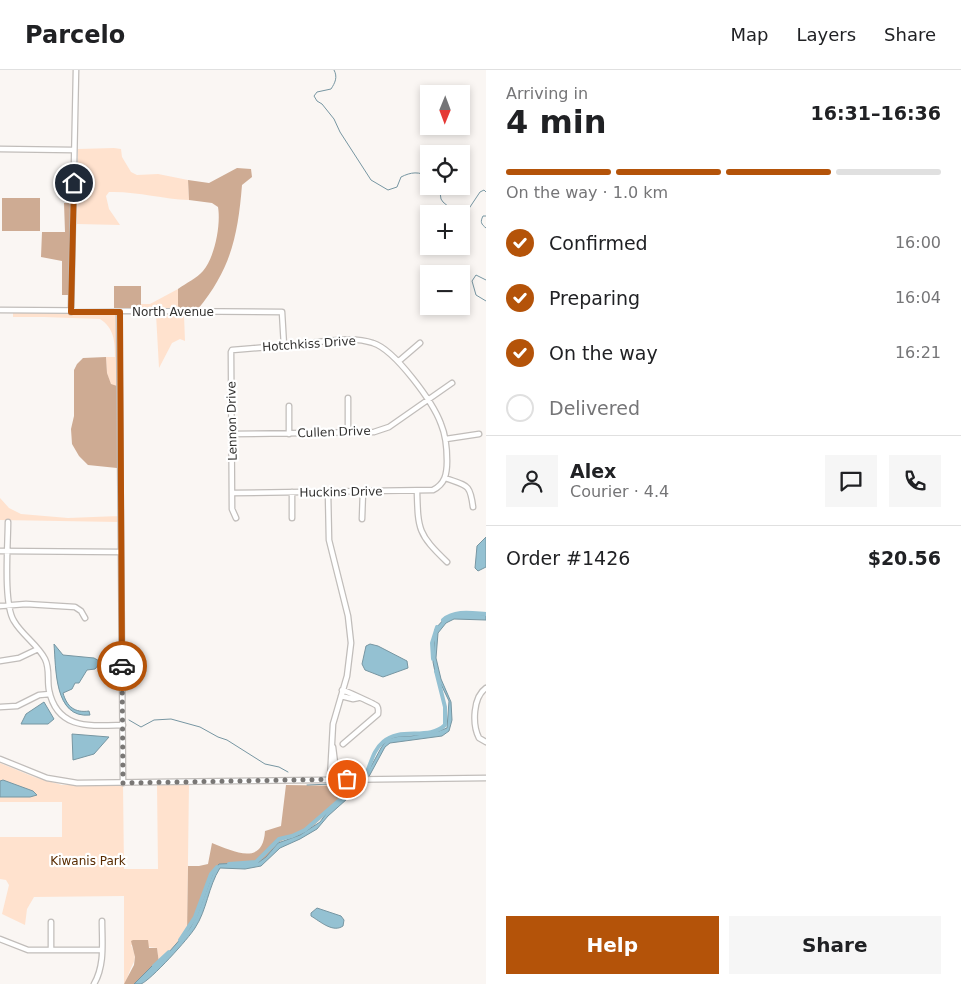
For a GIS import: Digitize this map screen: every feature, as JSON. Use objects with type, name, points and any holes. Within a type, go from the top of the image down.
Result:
[{"type":"street","points":[[71,312],[76,70]]},
{"type":"street","points":[[0,148],[73,150]]},
{"type":"street","name":"North Avenue","points":[[0,310],[282,312],[284,346]]},
{"type":"street","points":[[120,312],[123,783]]},
{"type":"street","name":"Hotchkiss Drive","points":[[232,350],[360,340],[374,343],[385,349],[399,361],[439,419],[446,439],[447,466],[445,478]]},
{"type":"street","points":[[399,361],[420,343]]},
{"type":"street","name":"Lennon Drive","points":[[232,350],[232,509],[236,518]]},
{"type":"street","name":"Cullen Drive","points":[[232,434],[374,432],[389,427],[452,383]]},
{"type":"street","points":[[348,398],[348,433]]},
{"type":"street","points":[[289,406],[289,434]]},
{"type":"street","points":[[446,439],[479,434]]},
{"type":"street","points":[[445,478],[465,486],[471,491],[473,508]]},
{"type":"street","name":"Huckins Drive","points":[[232,493],[433,490],[445,478]]},
{"type":"street","points":[[362,519],[363,491]]},
{"type":"street","points":[[417,491],[418,519],[422,534],[447,562]]},
{"type":"street","points":[[292,492],[292,518]]},
{"type":"street","points":[[328,492],[329,545],[351,630],[350,658],[335,714],[330,779]]},
{"type":"street","points":[[8,522],[8,605],[13,620],[42,654],[48,666],[50,694],[54,706],[69,720],[86,726],[122,725]]},
{"type":"street","points":[[0,551],[121,552]]},
{"type":"street","points":[[0,606],[75,607],[81,610],[85,618]]},
{"type":"street","points":[[0,661],[19,658],[38,649]]},
{"type":"street","points":[[486,688],[477,700],[476,728],[479,738],[486,742]]},
{"type":"street","points":[[342,690],[375,704],[378,710],[378,714],[343,744]]},
{"type":"street","points":[[0,707],[17,706],[39,695],[50,694]]},
{"type":"street","points":[[340,696],[353,699],[358,698]]},
{"type":"street","points":[[332,743],[335,756],[336,779]]},
{"type":"street","points":[[0,760],[32,773],[62,782],[123,783],[486,778]]},
{"type":"street","points":[[94,984],[100,971],[102,921]]},
{"type":"street","points":[[51,922],[51,950]]},
{"type":"street","points":[[0,938],[28,950],[102,950]]},
{"type":"green space","points":[[78,149],[121,149],[122,157],[131,172],[137,175],[158,174],[188,180],[189,200],[109,192],[106,196],[109,209],[120,225],[77,224]]},
{"type":"green space","points":[[178,289],[178,308],[141,308],[141,304],[150,304]]},
{"type":"green space","points":[[13,312],[115,313],[119,318],[119,516],[117,387],[111,385],[107,373],[106,357],[115,357],[114,340],[111,331],[100,319],[13,317]]},
{"type":"green space","points":[[156,314],[184,315],[185,341],[180,339],[172,343],[159,368]]},
{"type":"green space","points":[[0,498],[9,508],[21,514],[68,518],[119,516],[119,522],[0,520]]},
{"type":"green space","name":"Kiwanis Park","points":[[0,763],[34,777],[62,785],[123,785],[124,869],[158,869],[157,785],[189,784],[187,932],[159,963],[157,948],[131,945],[135,960],[124,984],[124,896],[34,897],[27,909],[25,925],[2,914],[9,885],[6,880],[0,879],[0,837],[62,837],[62,802],[0,802]]},
{"type":"shaded area","points":[[237,168],[251,169],[252,177],[242,185],[238,220],[231,251],[218,280],[198,309],[178,308],[178,289],[198,276],[207,265],[214,249],[219,222],[218,207],[212,203],[189,200],[188,180],[209,183]]},
{"type":"shaded area","points":[[2,198],[40,198],[40,231],[2,231]]},
{"type":"shaded area","points":[[64,203],[71,203],[70,295],[62,295],[62,261],[41,257],[42,232],[65,232]]},
{"type":"shaded area","points":[[114,286],[141,286],[141,308],[114,309]]},
{"type":"shaded area","points":[[106,357],[107,373],[111,384],[117,386],[117,468],[88,465],[79,456],[72,444],[74,370],[83,358]]},
{"type":"shaded area","points":[[286,785],[354,786],[313,826],[303,833],[278,843],[262,861],[226,864],[216,868],[212,873],[197,915],[187,932],[188,866],[208,864],[212,843],[246,854],[253,853],[259,849],[263,842],[265,831],[281,826]]},
{"type":"shaded area","points":[[148,940],[149,948],[157,948],[159,963],[152,966],[134,984],[124,984],[134,965],[135,957],[131,941]]},
{"type":"water","points":[[486,537],[486,567],[478,571],[475,568],[477,546]]},
{"type":"water","points":[[461,613],[486,615],[486,620],[454,619],[446,623],[438,633],[436,658],[441,679],[451,702],[452,720],[449,731],[442,736],[390,743],[385,747],[366,782],[328,816],[317,829],[280,848],[261,866],[245,869],[220,868],[199,921],[191,933],[153,975],[141,984],[134,984],[152,966],[162,960],[190,928],[214,870],[219,864],[259,862],[278,843],[300,835],[320,822],[328,811],[368,772],[387,739],[439,731],[447,728],[449,701],[435,672],[433,662],[435,629],[445,618]]},
{"type":"water","points":[[54,644],[63,655],[94,658],[101,662],[95,669],[87,670],[79,683],[75,683],[72,689],[63,693],[72,708],[80,711],[89,711],[90,715],[78,714],[69,709],[63,701],[57,678]]},
{"type":"water","points":[[370,644],[378,646],[407,661],[408,668],[383,677],[365,670],[362,664],[366,646]]},
{"type":"water","points":[[44,702],[54,719],[48,724],[21,724],[26,714]]},
{"type":"water","points":[[72,734],[109,737],[94,754],[73,760]]},
{"type":"water","points":[[3,780],[33,791],[37,795],[30,797],[0,797],[0,781]]},
{"type":"water","points":[[317,908],[341,916],[344,920],[343,926],[339,928],[331,927],[311,916],[311,913]]},
{"type":"waterway","points":[[334,70],[336,80],[331,89],[317,92],[314,96],[334,119],[340,132],[371,180],[388,190],[397,187],[401,177],[408,174],[420,174]]},
{"type":"waterway","points":[[440,195],[443,202],[450,208],[460,212],[468,210],[480,192],[484,190],[486,192]]},
{"type":"waterway","points":[[486,216],[483,216],[481,221],[486,228]]},
{"type":"waterway","points":[[486,280],[476,275],[472,281],[476,295],[486,301]]},
{"type":"waterway","points":[[443,620],[458,613],[486,614]]},
{"type":"waterway","points":[[433,659],[432,643],[437,627]]},
{"type":"waterway","points":[[363,779],[376,750],[390,737],[431,732],[445,725],[445,707],[436,671]]},
{"type":"waterway","points":[[129,720],[141,727],[154,720],[171,719],[200,727],[227,740],[265,764],[279,767],[288,772]]},
{"type":"waterway","points":[[307,785],[357,784]]},
{"type":"waterway","points":[[229,864],[256,862],[279,839],[305,830],[343,797]]},
{"type":"waterway","points":[[180,940],[195,917],[211,874],[217,867]]},
{"type":"waterway","points":[[154,966],[169,952]]},
{"type":"way so far","points":[[122,666],[123,783],[347,779]]},
{"type":"route","points":[[74,183],[71,312],[120,312],[122,666]]}]
